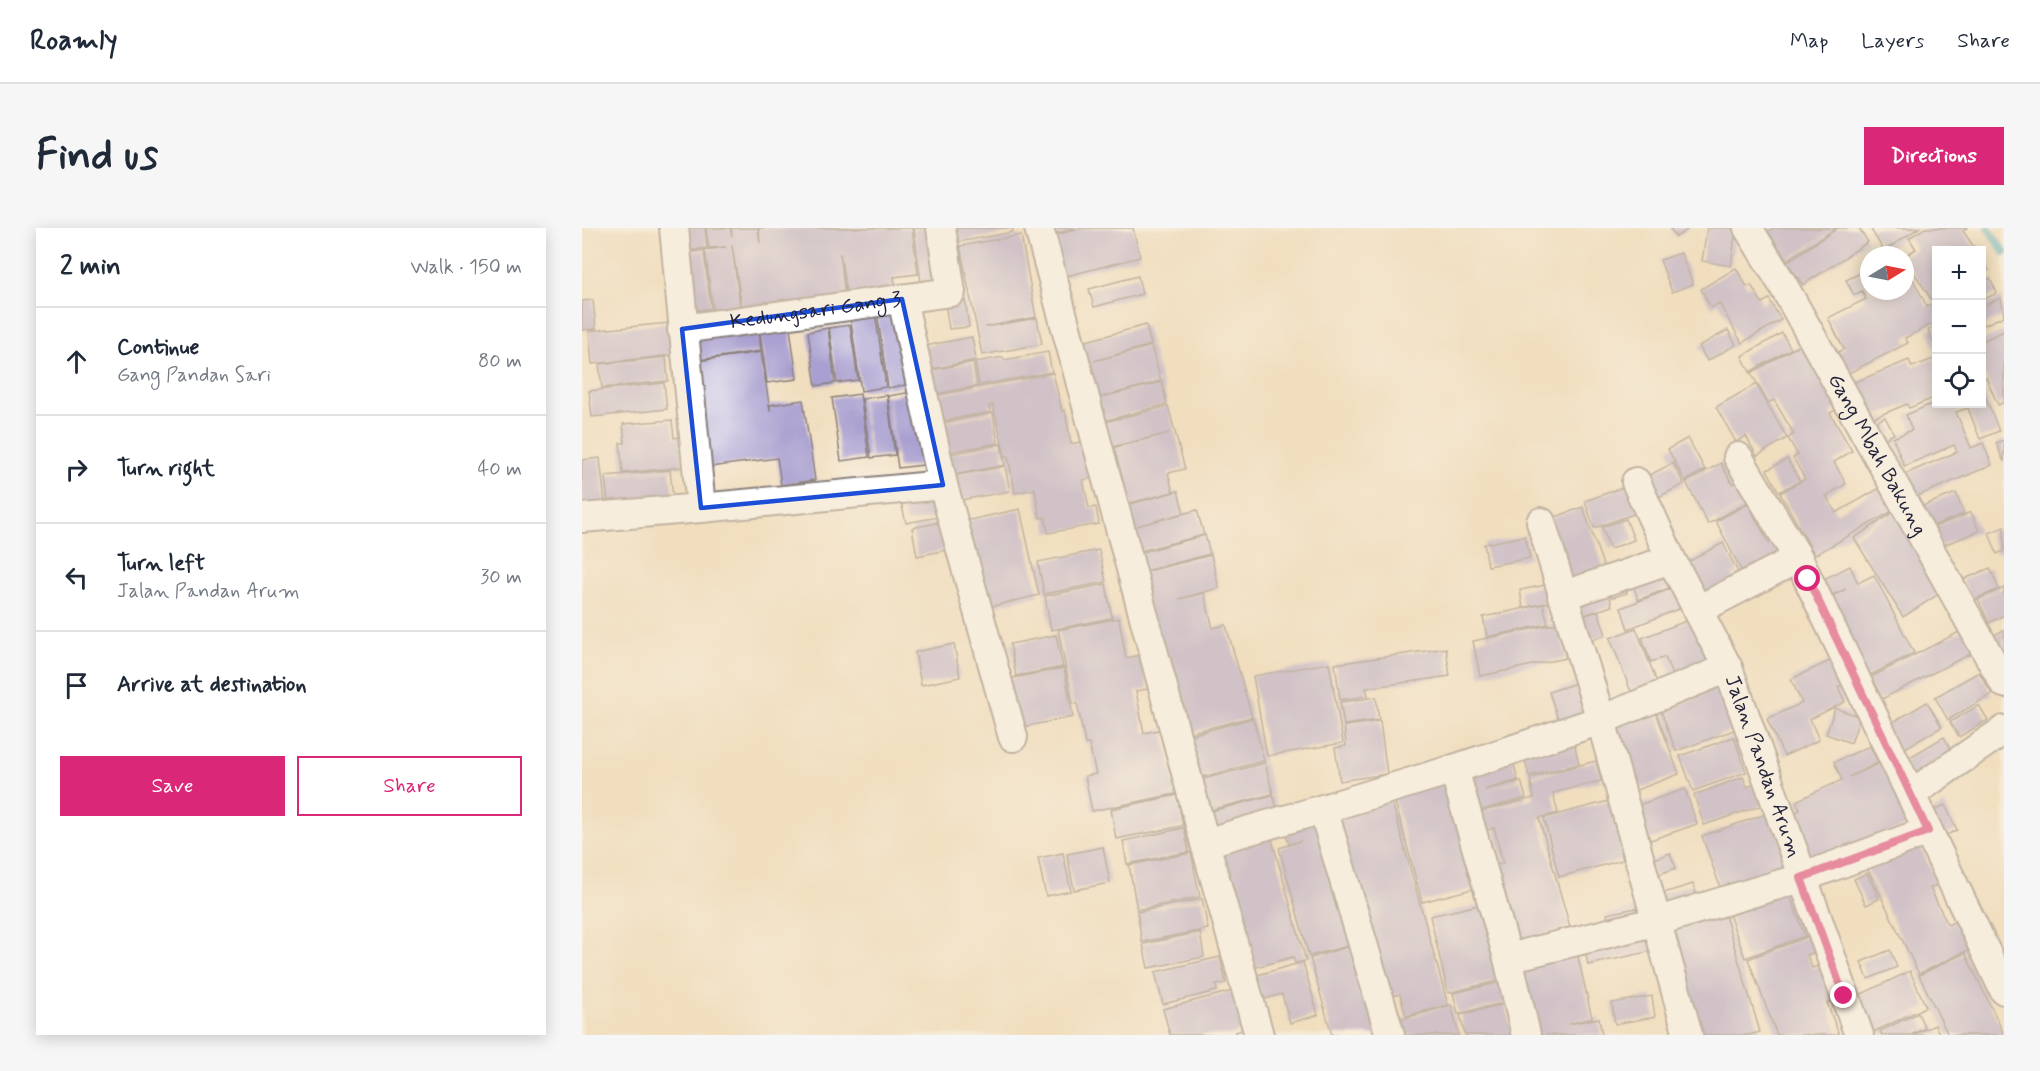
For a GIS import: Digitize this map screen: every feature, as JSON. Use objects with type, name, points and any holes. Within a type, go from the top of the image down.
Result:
[{"type":"street","points":[[674,228],[701,508]]},
{"type":"street","name":"Kedungsari Gang 3","points":[[682,328],[951,292],[941,228]]},
{"type":"street","points":[[1039,228],[1259,1035]]},
{"type":"street","name":"Gang Mbah Bakung","points":[[1748,228],[1793,303],[2004,683]]},
{"type":"street","points":[[902,299],[943,485],[1013,737]]},
{"type":"street","points":[[1738,457],[1798,558],[2004,990]]},
{"type":"street","name":"Jalan Pandan Arum","points":[[1636,482],[1671,559],[1728,668],[1801,878],[1859,1035]]},
{"type":"street","points":[[582,518],[943,485]]},
{"type":"street","points":[[1541,522],[1601,720],[1688,1035]]},
{"type":"street","points":[[1698,610],[1798,558]]},
{"type":"street","points":[[1562,596],[1671,559]]},
{"type":"street","points":[[1205,843],[1454,769],[1601,720],[1728,668]]},
{"type":"street","points":[[1911,794],[2004,730]]},
{"type":"street","points":[[1454,769],[1508,958],[1526,1035]]},
{"type":"street","points":[[1323,809],[1390,1035]]},
{"type":"street","points":[[1508,958],[1658,921],[1801,878],[1928,831]]},
{"type":"highlighted area","points":[[902,299],[943,485],[701,508],[682,329]]},
{"type":"building","points":[[678,228],[705,228],[707,248],[681,252]]},
{"type":"building","points":[[706,228],[730,228],[732,236],[731,228],[758,228],[760,243],[759,228],[912,228],[918,274],[894,277],[896,291],[847,297],[840,253],[846,301],[743,314],[732,245],[741,314],[714,318],[705,250],[726,247],[709,248]]},
{"type":"building","points":[[914,228],[939,228],[946,288],[922,291]]},
{"type":"building","points":[[945,228],[1012,228],[1013,232],[948,244]]},
{"type":"building","points":[[1050,228],[1074,228],[1074,229],[1051,235]]},
{"type":"building","points":[[1082,228],[1133,228],[1140,257],[1063,277],[1052,236]]},
{"type":"building","points":[[1670,228],[1690,228],[1676,237]]},
{"type":"building","points":[[1707,228],[1736,228],[1731,266],[1702,261]]},
{"type":"building","points":[[1774,228],[1837,228],[1787,260],[1768,231]]},
{"type":"building","points":[[1838,228],[1859,228],[1868,242],[1803,285],[1787,262]]},
{"type":"building","points":[[1870,228],[1919,228],[1892,246],[1881,246]]},
{"type":"building","points":[[1925,228],[1967,228],[1963,231],[1973,246],[1932,246],[1932,300],[1914,273],[1914,250],[1916,249],[1909,238]]},
{"type":"building","points":[[1021,235],[1036,317],[985,327],[1037,318],[1042,344],[982,355],[960,246]]},
{"type":"building","points":[[704,250],[711,308],[687,312],[680,254]]},
{"type":"building","points":[[1681,253],[1693,284],[1672,292],[1660,260]]},
{"type":"building","points":[[1736,268],[1747,287],[1751,285],[1762,303],[1769,299],[1781,320],[1742,343],[1719,303],[1711,308],[1701,289]]},
{"type":"building","points":[[1860,273],[1860,292],[1854,295],[1846,280]]},
{"type":"building","points":[[1138,276],[1142,294],[1094,307],[1089,289]]},
{"type":"building","points":[[1990,278],[1997,293],[1986,298],[1986,280]]},
{"type":"building","points":[[1914,281],[1927,307],[1932,304],[1932,324],[1905,338],[1908,343],[1847,374],[1836,353],[1844,349],[1828,318],[1864,300],[1914,300]]},
{"type":"building","points":[[964,293],[969,327],[949,329],[944,296]]},
{"type":"building","points":[[2001,298],[2004,316],[1986,324],[1986,304]]},
{"type":"building","points":[[593,300],[596,329],[582,330],[582,301]]},
{"type":"building","points":[[900,308],[911,384],[888,388],[877,312]]},
{"type":"building","points":[[875,312],[886,387],[861,391],[850,315]]},
{"type":"building","points":[[789,321],[797,379],[767,383],[759,325]]},
{"type":"building","points":[[669,323],[673,355],[592,364],[589,331]]},
{"type":"building","points":[[758,323],[761,351],[691,361],[687,333]]},
{"type":"building","points":[[850,325],[858,380],[837,383],[829,328]]},
{"type":"building","points":[[1146,325],[1151,345],[1094,361],[1151,346],[1161,381],[1098,398],[1162,382],[1167,404],[1100,422],[1079,343]]},
{"type":"building","points":[[828,328],[835,383],[816,386],[808,332]]},
{"type":"building","points":[[1932,328],[1932,340],[1928,330]]},
{"type":"building","points":[[1728,330],[1736,345],[1707,361],[1699,346]]},
{"type":"building","points":[[2004,331],[2004,402],[1998,405],[1986,377],[1986,339]]},
{"type":"building","points":[[1782,333],[1791,349],[1750,372],[1742,356]]},
{"type":"building","points":[[972,337],[976,360],[918,372],[914,348]]},
{"type":"building","points":[[1808,340],[1845,405],[1830,413],[1852,451],[1834,462],[1846,484],[1826,496],[1836,513],[1885,485],[1898,508],[1815,555],[1780,493],[1805,479],[1793,458],[1798,455],[1788,438],[1794,434],[1774,400],[1768,403],[1751,373]]},
{"type":"building","points":[[761,352],[770,411],[770,405],[803,400],[815,480],[781,485],[777,458],[703,468],[690,362]]},
{"type":"building","points":[[1048,352],[1052,372],[979,385],[975,362],[1003,357],[1004,360]]},
{"type":"building","points":[[666,357],[668,381],[602,388],[599,364]]},
{"type":"building","points":[[1909,360],[1912,367],[1932,360],[1932,399],[1909,408],[1907,404],[1863,422],[1848,385]]},
{"type":"building","points":[[973,362],[977,386],[926,396],[922,372]]},
{"type":"building","points":[[1053,373],[1062,411],[1065,410],[1071,444],[1086,441],[1093,478],[1083,480],[1089,508],[1096,507],[1099,524],[1048,533],[1045,517],[1040,518],[1035,489],[1015,493],[1008,456],[1005,456],[993,405],[989,406],[990,412],[937,422],[932,396]]},
{"type":"building","points":[[664,383],[667,409],[592,417],[589,391]]},
{"type":"building","points":[[1756,384],[1787,438],[1757,456],[1746,436],[1736,442],[1716,407]]},
{"type":"building","points":[[912,392],[923,465],[898,468],[888,396]]},
{"type":"building","points":[[860,394],[869,457],[841,461],[832,398]]},
{"type":"building","points":[[887,395],[895,455],[871,458],[862,399]]},
{"type":"building","points":[[1986,398],[1999,431],[1980,439],[1968,408],[1986,408]]},
{"type":"building","points":[[1932,404],[1932,408],[1968,408],[1956,412],[1971,448],[1983,443],[1992,465],[1910,499],[1900,476],[1957,452],[1954,445],[1904,466],[1893,438],[1912,430],[1906,415]]},
{"type":"building","points":[[1168,406],[1185,469],[1168,473],[1173,492],[1123,505],[1108,449],[1169,433],[1112,447],[1105,422]]},
{"type":"building","points":[[993,413],[998,443],[943,453],[937,424]]},
{"type":"building","points":[[1885,417],[1894,434],[1879,442],[1870,425]]},
{"type":"building","points":[[672,420],[674,438],[680,437],[683,467],[623,473],[620,443],[625,443],[623,424]]},
{"type":"building","points":[[1688,438],[1705,470],[1685,481],[1668,449]]},
{"type":"building","points":[[2004,440],[2004,462],[1996,443]]},
{"type":"building","points":[[1001,444],[1005,465],[949,476],[944,455]]},
{"type":"building","points":[[600,458],[605,503],[582,506],[582,460]]},
{"type":"building","points":[[1787,459],[1800,481],[1779,492],[1767,470]]},
{"type":"building","points":[[1673,463],[1684,484],[1651,501],[1640,480]]},
{"type":"building","points":[[1721,463],[1732,484],[1743,478],[1754,499],[1708,524],[1686,482]]},
{"type":"building","points":[[1005,466],[1010,491],[956,501],[951,476]]},
{"type":"building","points":[[670,470],[673,498],[608,504],[605,476]]},
{"type":"building","points":[[1635,483],[1645,510],[1594,528],[1585,501]]},
{"type":"building","points":[[1178,491],[1184,513],[1137,526],[1197,510],[1204,535],[1136,552],[1123,506]]},
{"type":"building","points":[[1956,493],[1964,514],[1928,528],[1920,507]]},
{"type":"building","points":[[940,494],[944,516],[906,523],[901,502]]},
{"type":"building","points":[[1748,504],[1769,543],[1778,539],[1788,557],[1746,580],[1716,521]]},
{"type":"building","points":[[1583,507],[1605,571],[1569,584],[1547,520]]},
{"type":"building","points":[[1020,509],[1039,595],[985,608],[965,521]]},
{"type":"building","points":[[1895,511],[1945,590],[1903,617],[1854,538]]},
{"type":"building","points":[[1971,512],[1979,531],[1936,548],[1929,529]]},
{"type":"building","points":[[1626,519],[1634,540],[1610,549],[1602,527]]},
{"type":"building","points":[[946,521],[952,549],[917,556],[912,528]]},
{"type":"building","points":[[2004,527],[2004,551],[1997,554],[1989,533]]},
{"type":"building","points":[[1205,535],[1210,554],[1141,572],[1136,554]]},
{"type":"building","points":[[1525,536],[1530,558],[1488,566],[1484,544]]},
{"type":"building","points":[[1723,543],[1738,572],[1732,575],[1736,582],[1702,600],[1680,566]]},
{"type":"building","points":[[1099,550],[1106,582],[1044,594],[1038,562]]},
{"type":"building","points":[[1211,555],[1219,588],[1179,599],[1204,593],[1213,628],[1226,625],[1252,717],[1182,735],[1140,573]]},
{"type":"building","points":[[1850,566],[1858,583],[1874,575],[1914,653],[1861,680],[1821,602],[1846,589],[1824,599],[1816,583]]},
{"type":"building","points":[[1670,567],[1677,585],[1638,600],[1632,582]]},
{"type":"building","points":[[1990,568],[1999,589],[1971,601],[1962,580]]},
{"type":"building","points":[[1623,581],[1627,593],[1610,598],[1612,606],[1572,619],[1566,599]]},
{"type":"building","points":[[1106,584],[1112,618],[1051,630],[1045,596]]},
{"type":"building","points":[[1551,584],[1554,601],[1523,608],[1520,590]]},
{"type":"building","points":[[1678,586],[1686,606],[1628,629],[1621,608]]},
{"type":"building","points":[[2004,588],[2004,615],[1989,623],[1978,599]]},
{"type":"building","points":[[1543,604],[1548,624],[1487,637],[1483,617]]},
{"type":"building","points":[[1598,611],[1606,635],[1580,644],[1572,620]]},
{"type":"building","points":[[1699,616],[1717,664],[1674,680],[1665,657],[1651,662],[1642,638]]},
{"type":"building","points":[[1119,618],[1126,658],[1141,655],[1148,689],[1136,691],[1144,733],[1163,729],[1176,794],[1092,811],[1085,776],[1096,774],[1089,744],[1085,744],[1077,703],[1073,704],[1058,630]]},
{"type":"building","points":[[1559,623],[1566,658],[1480,676],[1473,641]]},
{"type":"building","points":[[1969,627],[1980,649],[1878,701],[1867,679]]},
{"type":"building","points":[[1636,628],[1658,685],[1632,694],[1610,638]]},
{"type":"building","points":[[2004,630],[2004,662],[1990,637]]},
{"type":"building","points":[[1056,635],[1063,667],[1016,676],[1010,644]]},
{"type":"building","points":[[954,644],[960,677],[921,685],[915,652]]},
{"type":"building","points":[[1446,648],[1450,676],[1366,688],[1368,696],[1340,700],[1335,664]]},
{"type":"building","points":[[1836,658],[1847,682],[1838,687],[1845,702],[1810,719],[1819,740],[1784,756],[1767,719],[1802,703],[1791,679]]},
{"type":"building","points":[[1329,663],[1343,743],[1267,756],[1253,676]]},
{"type":"building","points":[[1064,668],[1073,717],[1018,728],[1004,680]]},
{"type":"building","points":[[1979,672],[1992,694],[1948,720],[1935,697]]},
{"type":"building","points":[[1727,677],[1745,726],[1676,751],[1661,711],[1698,697],[1695,689]]},
{"type":"building","points":[[1576,683],[1587,715],[1560,725],[1549,692]]},
{"type":"building","points":[[1376,697],[1379,720],[1344,725],[1340,702]]},
{"type":"building","points":[[1927,702],[1942,727],[1900,751],[1885,727]]},
{"type":"building","points":[[1979,705],[1988,720],[1959,737],[1950,722]]},
{"type":"building","points":[[1654,707],[1679,774],[1634,791],[1609,723]]},
{"type":"building","points":[[1835,708],[1860,717],[1851,743],[1826,734]]},
{"type":"building","points":[[1253,718],[1264,761],[1195,779],[1184,737]]},
{"type":"building","points":[[1380,721],[1387,774],[1340,781],[1335,748],[1346,746],[1344,726]]},
{"type":"building","points":[[1734,737],[1746,772],[1693,791],[1680,756]]},
{"type":"building","points":[[1944,737],[1953,753],[1912,777],[1903,761]]},
{"type":"building","points":[[1573,738],[1579,764],[1529,776],[1523,751]]},
{"type":"building","points":[[1870,746],[1878,763],[1849,777],[1887,760],[1915,823],[1805,863],[1785,817],[1800,810],[1796,801],[1842,780],[1834,762]]},
{"type":"building","points":[[1512,758],[1518,780],[1485,790],[1521,781],[1526,798],[1471,813],[1466,770]]},
{"type":"building","points":[[1596,761],[1601,781],[1553,793],[1558,813],[1539,818],[1570,927],[1516,941],[1496,865],[1503,863],[1494,828],[1483,831],[1478,812],[1534,798],[1530,778]]},
{"type":"building","points":[[1265,763],[1273,794],[1203,812],[1195,781]]},
{"type":"building","points":[[1743,777],[1747,787],[1758,783],[1766,804],[1704,825],[1694,795]]},
{"type":"building","points":[[1450,779],[1480,887],[1422,902],[1393,794]]},
{"type":"building","points":[[1685,789],[1697,824],[1645,842],[1633,807]]},
{"type":"building","points":[[1177,795],[1183,826],[1116,839],[1111,809]]},
{"type":"building","points":[[1273,795],[1280,818],[1210,836],[1204,813]]},
{"type":"building","points":[[1390,795],[1448,1005],[1406,1016],[1400,994],[1389,997],[1333,811]]},
{"type":"building","points":[[1616,799],[1625,837],[1618,839],[1623,860],[1559,877],[1544,818]]},
{"type":"building","points":[[1945,805],[1957,830],[1937,840],[1925,815]]},
{"type":"building","points":[[1772,812],[1793,871],[1723,895],[1702,836]]},
{"type":"building","points":[[1320,813],[1356,944],[1309,956],[1279,848],[1301,841],[1289,844],[1283,823]]},
{"type":"building","points":[[1184,828],[1189,852],[1127,864],[1123,841]]},
{"type":"building","points":[[1269,829],[1306,961],[1295,963],[1293,957],[1253,968],[1214,844]]},
{"type":"building","points":[[1918,843],[1938,884],[1930,888],[1948,925],[1960,919],[1974,947],[1919,974],[1867,868]]},
{"type":"building","points":[[1103,847],[1110,883],[1074,890],[1067,854]]},
{"type":"building","points":[[1063,853],[1071,891],[1046,896],[1038,858]]},
{"type":"building","points":[[1191,853],[1200,897],[1137,910],[1129,865]]},
{"type":"building","points":[[1670,853],[1676,868],[1654,876],[1649,861]]},
{"type":"building","points":[[1867,873],[1879,899],[1866,905],[1854,879]]},
{"type":"building","points":[[1693,884],[1700,905],[1664,916],[1657,895]]},
{"type":"building","points":[[1787,887],[1805,936],[1745,958],[1727,909]]},
{"type":"building","points":[[1202,899],[1208,929],[1142,942],[1137,912]]},
{"type":"building","points":[[1488,903],[1506,979],[1448,993],[1430,916]]},
{"type":"building","points":[[1722,905],[1760,1032],[1749,1035],[1698,1035],[1664,922]]},
{"type":"building","points":[[1636,908],[1640,925],[1611,931],[1607,914]]},
{"type":"building","points":[[1648,931],[1652,951],[1588,965],[1584,945]]},
{"type":"building","points":[[1200,932],[1204,957],[1148,968],[1143,944]]},
{"type":"building","points":[[1809,936],[1815,952],[1807,955],[1812,968],[1823,964],[1836,1000],[1827,1003],[1839,1035],[1777,1035],[1748,959]]},
{"type":"building","points":[[1354,945],[1380,1035],[1332,1035],[1310,958]]},
{"type":"building","points":[[1576,948],[1592,1018],[1569,1024],[1599,1018],[1602,1035],[1535,1035],[1517,960]]},
{"type":"building","points":[[1890,950],[1897,967],[1868,979],[1861,962]]},
{"type":"building","points":[[1965,953],[2004,1035],[1948,1035],[1919,975]]},
{"type":"building","points":[[1220,957],[1226,983],[1216,985],[1217,991],[1163,1004],[1155,972]]},
{"type":"building","points":[[1303,962],[1318,1015],[1290,1023],[1282,994],[1261,1000],[1254,976]]},
{"type":"building","points":[[1910,971],[1926,1007],[1869,1034],[1853,998]]},
{"type":"building","points":[[1506,981],[1511,1001],[1458,1014],[1453,993]]},
{"type":"building","points":[[1232,991],[1242,1030],[1235,1032],[1236,1035],[1170,1035],[1163,1009]]},
{"type":"building","points":[[1652,996],[1655,1017],[1615,1024],[1612,1003]]},
{"type":"building","points":[[1505,1004],[1513,1035],[1465,1035],[1460,1015]]},
{"type":"building","points":[[1451,1005],[1459,1035],[1391,1035],[1398,1020]]},
{"type":"building","points":[[1918,1013],[1925,1028],[1911,1035],[1882,1035],[1880,1031]]},
{"type":"building","points":[[1935,1025],[1940,1035],[1913,1035]]},
{"type":"waterway","points":[[1988,228],[2004,252]]},
{"type":"route","points":[[1808,579],[1928,831],[1801,878],[1844,996]]}]
